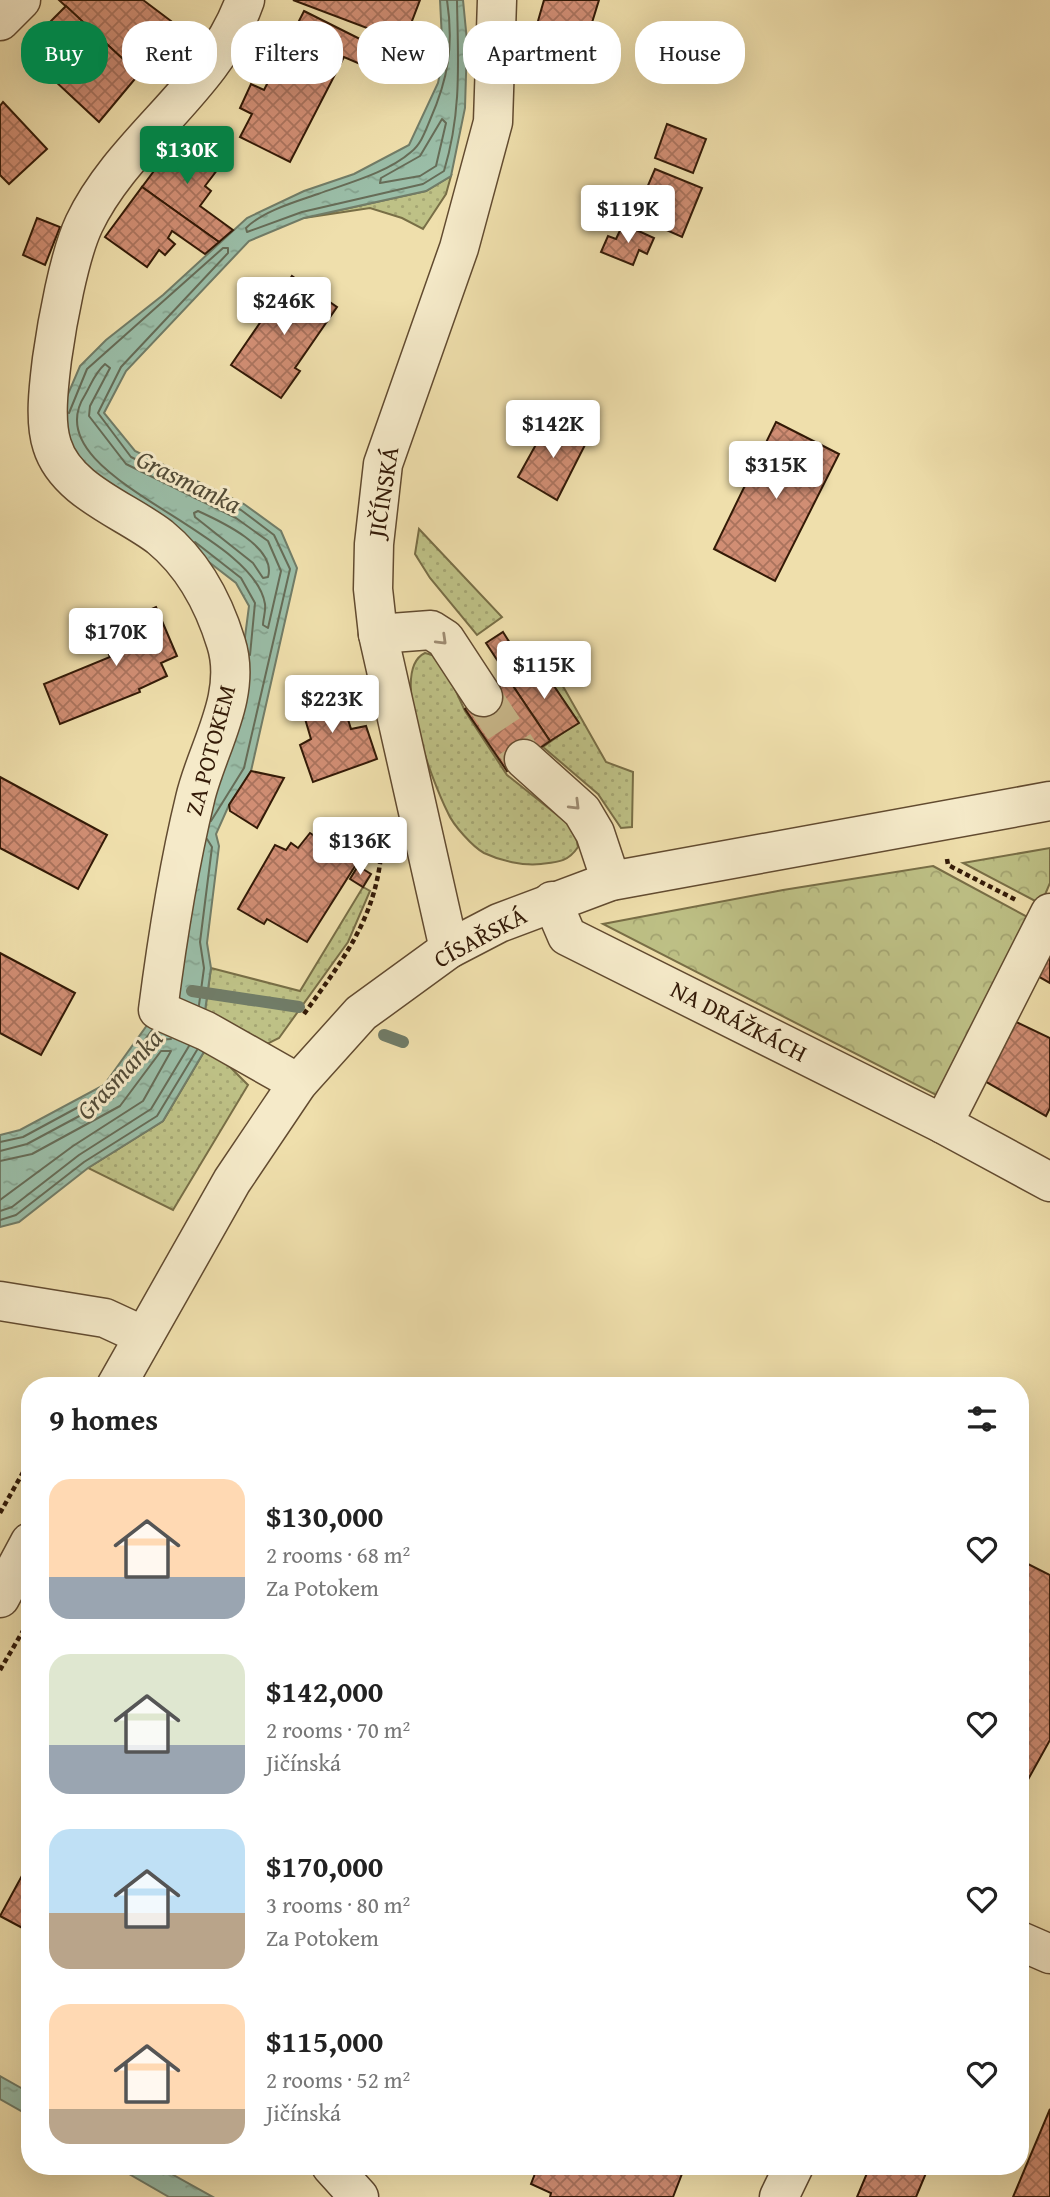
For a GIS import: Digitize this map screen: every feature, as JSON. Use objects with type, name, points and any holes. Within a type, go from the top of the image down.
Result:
[{"type":"street","points":[[0,21],[21,0]]},
{"type":"street","name":"ZA POTOKEM","points":[[245,0],[238,20],[211,65],[121,169],[84,224],[52,359],[49,427],[52,445],[60,463],[74,479],[159,537],[182,558],[198,579],[227,644],[231,668],[228,701],[195,797],[156,1010],[206,1031],[282,1075]]},
{"type":"street","name":"JIČÍNSKÁ","points":[[449,949],[378,634],[373,589],[374,544],[383,464],[459,248],[493,122],[497,0]]},
{"type":"street","points":[[378,634],[431,630],[444,639],[483,697]]},
{"type":"street","points":[[524,759],[582,811],[595,833],[611,881]]},
{"type":"street","name":"CÍSAŘSKÁ","points":[[121,1377],[232,1181],[282,1075],[449,949],[499,923],[611,881],[1050,801]]},
{"type":"street","name":"NA DRÁŽKÁCH","points":[[552,901],[567,936],[943,1124],[1050,1182]]},
{"type":"street","points":[[943,1124],[1049,915]]},
{"type":"street","points":[[0,1301],[105,1318],[144,1336]]},
{"type":"street","points":[[0,1598],[21,1559]]},
{"type":"street","points":[[1029,1945],[1050,1954]]},
{"type":"street","points":[[339,2175],[359,2197]]},
{"type":"street","points":[[779,2197],[790,2175]]},
{"type":"path","points":[[942,820],[948,865],[1049,915]]},
{"type":"path","points":[[282,1075],[353,945],[376,892],[381,869],[383,830]]},
{"type":"path","points":[[0,1513],[21,1476]]},
{"type":"path","points":[[0,1670],[21,1634]]},
{"type":"green space","points":[[451,176],[446,194],[423,229],[402,218],[370,208],[304,218],[426,191]]},
{"type":"green space","points":[[419,529],[502,617],[477,635],[430,578],[415,554]]},
{"type":"green space","points":[[425,653],[436,656],[444,665],[465,711],[507,775],[575,831],[578,847],[570,856],[558,862],[541,864],[505,861],[484,853],[469,841],[454,823],[433,779],[412,704],[411,681],[415,664]]},
{"type":"green space","points":[[540,658],[564,688],[606,762],[633,772],[632,827],[621,828],[598,794],[543,747],[578,722],[537,661]]},
{"type":"green space","points":[[1050,848],[1050,883],[1041,904],[963,863]]},
{"type":"green space","points":[[933,866],[1033,920],[942,1098],[603,924],[783,890]]},
{"type":"green space","points":[[363,887],[370,891],[348,942],[279,1038],[267,1044],[204,1018],[211,968],[300,991]]},
{"type":"green space","points":[[208,1045],[248,1085],[173,1210],[88,1168],[163,1121]]},
{"type":"water","name":"Grasmanka","points":[[440,0],[463,0],[465,108],[451,176],[426,191],[304,218],[249,241],[126,371],[104,413],[135,451],[244,504],[281,531],[297,568],[251,771],[229,805],[216,834],[219,846],[207,943],[211,968],[204,1018],[208,1045],[163,1121],[88,1168],[19,1222],[0,1227],[0,1135],[20,1130],[104,1085],[150,1021],[180,937],[241,668],[249,606],[236,583],[71,456],[62,408],[80,366],[106,340],[163,295],[247,218],[304,191],[354,174],[409,145],[438,84],[449,84],[449,21],[441,21]]},
{"type":"water","points":[[0,2076],[21,2088],[21,2111],[0,2099]]},
{"type":"water","points":[[131,2175],[173,2175],[213,2197],[169,2197]]},
{"type":"building","points":[[59,0],[143,0],[171,21],[122,21],[122,58],[108,45],[108,21],[82,21]]},
{"type":"building","points":[[293,0],[420,0],[412,21],[357,21],[357,24]]},
{"type":"building","points":[[544,0],[599,0],[592,21],[538,21]]},
{"type":"building","points":[[66,6],[82,21],[51,21]]},
{"type":"building","points":[[304,11],[324,21],[299,21]]},
{"type":"building","points":[[343,30],[357,38],[357,63],[344,57],[343,59]]},
{"type":"building","points":[[108,45],[122,58],[122,84],[131,84],[99,122],[58,84],[108,84]]},
{"type":"building","points":[[251,84],[264,90],[267,84],[330,84],[290,162],[240,137],[252,114],[240,108]]},
{"type":"building","points":[[3,102],[47,149],[9,184],[0,175],[0,106]]},
{"type":"building","points":[[667,124],[706,139],[693,173],[655,158]]},
{"type":"building","points":[[181,135],[221,165],[205,186],[211,191],[200,206],[233,230],[219,242],[142,187]]},
{"type":"building","points":[[655,169],[702,188],[682,237],[635,216]]},
{"type":"building","points":[[142,187],[219,242],[205,254],[172,231],[168,238],[175,244],[165,255],[159,250],[147,267],[105,237]]},
{"type":"building","points":[[37,218],[60,227],[45,265],[23,255]]},
{"type":"building","points":[[623,224],[654,238],[647,254],[639,250],[633,265],[601,252],[608,236],[616,239]]},
{"type":"building","points":[[292,276],[337,307],[295,368],[300,371],[281,398],[231,365]]},
{"type":"building","points":[[549,421],[587,441],[557,500],[518,477]]},
{"type":"building","points":[[776,422],[839,454],[775,581],[714,549]]},
{"type":"building","points":[[156,607],[177,656],[161,663],[167,676],[139,689],[140,692],[60,724],[44,684],[110,657],[101,635],[106,633],[104,630]]},
{"type":"building","points":[[503,632],[522,662],[505,672],[486,643]]},
{"type":"building","points":[[537,661],[579,723],[550,741],[509,680]]},
{"type":"building","points":[[509,680],[550,741],[507,771],[465,709]]},
{"type":"building","points":[[337,684],[351,729],[366,726],[377,759],[313,782],[300,745],[311,739],[298,695]]},
{"type":"building","points":[[251,771],[284,778],[257,828],[230,811],[229,805]]},
{"type":"building","points":[[0,777],[107,835],[78,889],[0,848]]},
{"type":"building","points":[[310,833],[357,863],[307,942],[267,919],[264,924],[238,909],[275,845],[286,850],[291,843],[298,848]]},
{"type":"building","points":[[358,866],[371,874],[363,887],[350,879]]},
{"type":"building","points":[[1050,948],[1050,983],[1036,975]]},
{"type":"building","points":[[0,953],[75,993],[41,1055],[0,1033]]},
{"type":"building","points":[[1014,1021],[1050,1038],[1050,1108],[1046,1116],[983,1080]]},
{"type":"building","points":[[1029,1564],[1050,1575],[1050,1740],[1029,1778]]},
{"type":"building","points":[[21,1878],[21,1927],[0,1916]]},
{"type":"building","points":[[1050,2109],[1050,2197],[1013,2197],[1022,2175],[1029,2175],[1029,2159]]},
{"type":"building","points":[[534,2175],[682,2175],[673,2197],[550,2197],[551,2193],[531,2184]]},
{"type":"building","points":[[866,2175],[925,2175],[916,2197],[857,2197]]},
{"type":"waterway","points":[[192,991],[299,1007]]},
{"type":"waterway","points":[[384,1035],[403,1042]]},
{"type":"tunnel","points":[[483,697],[524,759]]}]
